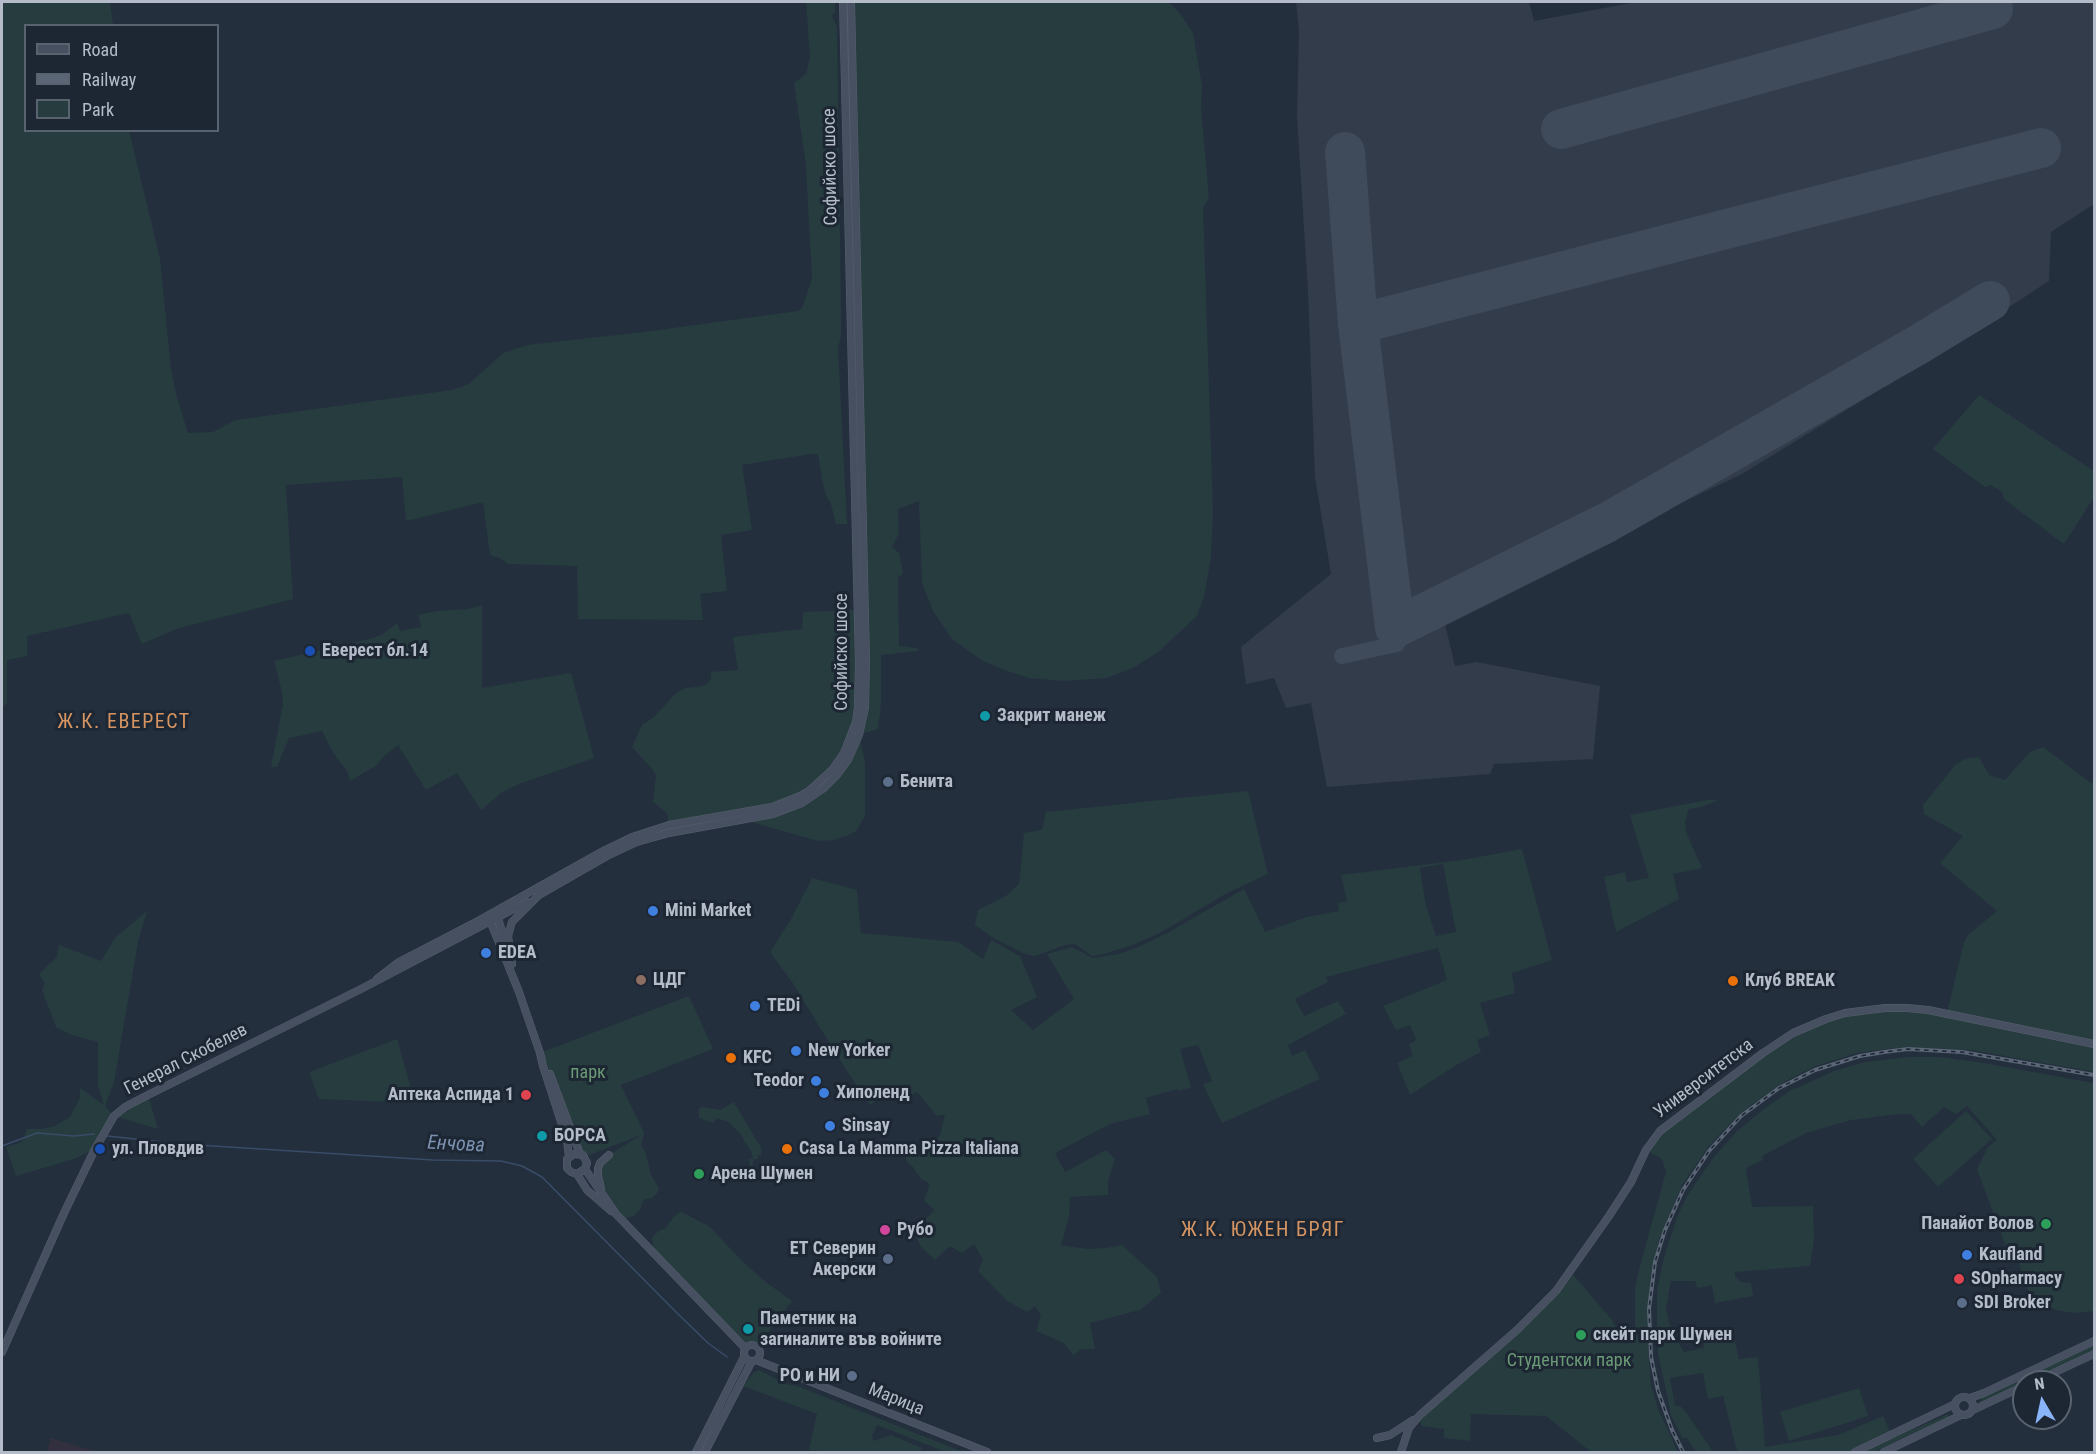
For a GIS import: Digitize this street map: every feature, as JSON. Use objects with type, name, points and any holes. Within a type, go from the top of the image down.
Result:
[{"type":"main road","name":"Софийско шосе","points":[[493,917],[604,850],[632,837],[669,825],[772,807],[800,796],[832,770],[844,753],[852,735],[858,707],[858,663],[843,2]]},
{"type":"main road","name":"Софийско шосе","points":[[512,964],[508,936],[512,922],[539,895],[607,856],[637,842],[669,832],[773,814],[802,803],[824,788],[837,775],[848,760],[859,735],[865,708],[866,662],[851,2]]},
{"type":"main road","name":"Генерал Скобелев","points":[[2,1352],[64,1213],[114,1116],[148,1095],[377,979],[399,962],[539,895]]},
{"type":"main road","points":[[493,917],[512,964],[519,992]]},
{"type":"main road","points":[[493,917],[567,1140],[569,1156],[566,1162],[567,1168],[577,1174],[594,1196],[616,1214]]},
{"type":"main road","name":"Университетска","points":[[1401,1450],[1409,1428],[1420,1415],[1517,1330],[1556,1291],[1609,1216],[1646,1150],[1666,1125],[1763,1053],[1794,1033],[1845,1013],[1907,1008],[1928,1010],[2094,1044]]},
{"type":"main road","points":[[540,1053],[546,1062],[580,1154],[586,1160],[585,1169],[605,1200],[745,1348],[744,1358],[696,1452]]},
{"type":"main road","points":[[569,1156],[580,1154]]},
{"type":"main road","points":[[605,1200],[597,1172],[600,1163],[609,1155]]},
{"type":"main road","points":[[577,1174],[585,1169]]},
{"type":"main road","points":[[1855,1452],[1955,1404],[1960,1398],[1970,1398],[1984,1393],[2094,1341]]},
{"type":"main road","points":[[705,1452],[760,1351],[755,1346],[745,1348]]},
{"type":"main road","points":[[2060,1370],[2094,1354]]},
{"type":"main road","points":[[744,1358],[756,1359]]},
{"type":"main road","name":"Марица","points":[[756,1359],[987,1452]]},
{"type":"main road","points":[[1884,1452],[1961,1415],[1967,1415],[2012,1392]]},
{"type":"main road","points":[[1970,1398],[1974,1405],[1973,1410]]},
{"type":"main road","points":[[1955,1404],[1957,1412],[1961,1415]]},
{"type":"main road","points":[[1377,1438],[1390,1435],[1420,1415]]},
{"type":"main road","points":[[1891,1452],[1900,1445]]},
{"type":"shaded area","points":[[1296,2],[1529,2],[1534,21],[1636,2],[2094,2],[2094,204],[2051,232],[2049,281],[1920,365],[1742,474],[1443,616],[1455,666],[1477,662],[1600,686],[1593,759],[1494,764],[1490,774],[1327,787],[1311,703],[1286,708],[1274,678],[1246,684],[1241,647],[1331,574],[1315,477],[1308,291],[1297,116],[1299,31]]},
{"type":"shaded area","points":[[51,1438],[97,1452],[47,1452]]},
{"type":"green space","points":[[2,2],[110,2],[113,24],[24,24],[24,132],[129,132],[160,258],[171,369],[188,433],[213,432],[236,420],[452,390],[469,384],[503,353],[528,345],[798,311],[802,308],[812,279],[806,165],[794,83],[806,74],[810,57],[806,2],[835,2],[835,12],[832,16],[837,26],[841,313],[841,336],[838,348],[847,524],[836,524],[822,480],[818,454],[742,465],[752,530],[721,535],[727,591],[700,594],[703,620],[578,619],[577,566],[508,564],[490,555],[483,502],[406,521],[402,477],[286,485],[293,599],[179,628],[142,644],[129,613],[27,636],[27,656],[7,660],[7,703],[2,707]]},
{"type":"green space","points":[[851,2],[1168,2],[1179,12],[1193,33],[1202,86],[1201,108],[1209,198],[1203,207],[1213,511],[1211,557],[1204,597],[1197,616],[1157,653],[1133,668],[1106,678],[1065,681],[1029,678],[1007,671],[983,661],[952,639],[933,611],[922,583],[919,501],[898,509],[899,533],[892,547],[899,553],[903,573],[898,578],[899,646],[918,648],[918,651],[881,655],[881,704],[878,729],[859,735],[865,762],[865,816],[856,831],[834,840],[818,841],[744,820],[810,799],[848,760],[865,708]]},
{"type":"green space","points":[[1979,395],[2094,471],[2094,497],[2064,544],[2004,499],[2002,492],[1991,485],[1985,487],[1933,449]]},
{"type":"green space","points":[[482,605],[482,688],[571,673],[594,758],[519,784],[502,792],[481,810],[457,773],[426,790],[398,745],[377,765],[350,781],[347,771],[334,754],[322,731],[289,738],[277,767],[271,767],[283,704],[274,661],[373,638],[383,634],[397,623],[400,631],[421,627],[418,615],[436,611],[469,609]]},
{"type":"green space","points":[[858,610],[858,707],[844,753],[817,784],[788,802],[669,825],[667,813],[653,802],[656,775],[632,747],[642,725],[654,717],[676,693],[685,688],[703,686],[708,683],[711,679],[711,672],[738,670],[733,637],[802,629],[803,612]]},
{"type":"green space","name":"Студентски парк","points":[[2043,747],[2094,783],[2094,1072],[1971,1050],[1908,1047],[1877,1050],[1854,1054],[1816,1066],[1791,1078],[1751,1105],[1728,1126],[1708,1147],[1682,1185],[1658,1243],[1650,1282],[1647,1333],[1651,1385],[1658,1409],[1678,1452],[1591,1452],[1546,1416],[1471,1414],[1470,1441],[1444,1438],[1444,1429],[1421,1426],[1420,1415],[1517,1330],[1570,1271],[1612,1320],[1625,1344],[1635,1340],[1635,1289],[1666,1172],[1662,1159],[1646,1150],[1660,1131],[1763,1053],[1826,1019],[1885,1008],[1947,1013],[1964,942],[1968,935],[1997,911],[1940,863],[1963,836],[1924,814],[1923,805],[1956,764],[1967,758],[1979,757],[1989,775],[2005,780],[2030,752]]},
{"type":"green space","points":[[1248,791],[1268,874],[1227,893],[1160,933],[1104,954],[1092,956],[1075,944],[1065,945],[1035,956],[1025,954],[995,939],[975,925],[978,910],[1006,896],[1019,884],[1024,833],[1042,830],[1046,812]]},
{"type":"green space","points":[[1707,800],[1718,800],[1702,807],[1689,809],[1685,821],[1686,832],[1702,868],[1673,874],[1679,899],[1616,932],[1604,877],[1625,872],[1627,882],[1649,878],[1630,815]]},
{"type":"green space","points":[[1522,849],[1552,960],[1512,973],[1515,993],[1480,1003],[1490,1035],[1477,1040],[1481,1052],[1410,1095],[1397,1063],[1413,1056],[1409,1044],[1416,1040],[1410,1025],[1396,1030],[1383,1006],[1447,980],[1438,948],[1326,977],[1328,982],[1295,999],[1304,1016],[1338,1001],[1346,1014],[1288,1045],[1292,1056],[1305,1050],[1320,1079],[1222,1123],[1203,1084],[1212,1081],[1198,1045],[1180,1049],[1191,1087],[1146,1098],[1150,1114],[1110,1124],[1055,1153],[1065,1172],[1106,1150],[1115,1159],[1108,1180],[1108,1195],[1070,1197],[1069,1217],[1061,1245],[1086,1249],[1122,1245],[1157,1277],[1161,1293],[1140,1310],[1090,1323],[1095,1349],[1082,1349],[1073,1355],[1064,1343],[1036,1331],[1041,1316],[1035,1306],[1028,1312],[1007,1301],[978,1271],[983,1260],[974,1244],[962,1253],[950,1246],[935,1260],[920,1246],[915,1231],[934,1210],[924,1200],[930,1184],[921,1179],[906,1161],[906,1157],[940,1136],[945,1114],[937,1116],[917,1092],[906,1099],[895,1087],[870,1105],[792,982],[770,952],[790,921],[812,878],[857,890],[861,933],[958,942],[983,959],[991,940],[1020,956],[1037,997],[1011,1010],[1033,1030],[1074,999],[1047,954],[1072,947],[1093,958],[1119,954],[1169,932],[1244,889],[1265,932],[1307,917],[1339,911],[1338,903],[1347,901],[1341,875],[1462,860]],"holes":[[[1443,864],[1456,932],[1436,936],[1426,906],[1420,868]]]},
{"type":"green space","points":[[147,911],[138,942],[114,1082],[105,1106],[114,1116],[95,1149],[74,1159],[16,1176],[6,1147],[22,1142],[27,1129],[55,1126],[70,1117],[80,1098],[80,1088],[104,1105],[98,1085],[98,1042],[72,1035],[56,1027],[42,990],[45,983],[39,974],[57,957],[59,945],[101,961],[115,938]]},
{"type":"green space","name":"парк","points":[[689,996],[713,1049],[621,1085],[644,1133],[641,1146],[645,1151],[651,1175],[659,1189],[652,1198],[645,1199],[641,1209],[627,1218],[624,1223],[605,1200],[597,1172],[609,1155],[641,1135],[584,1157],[575,1142],[546,1062],[540,1053]]},
{"type":"green space","points":[[397,1039],[415,1103],[319,1099],[309,1072]]},
{"type":"green space","points":[[1908,1057],[1939,1057],[1978,1062],[2094,1083],[2094,1311],[2074,1313],[2056,1310],[2044,1304],[2028,1290],[2014,1250],[2008,1252],[1977,1169],[1988,1147],[1997,1140],[1967,1106],[1956,1114],[1944,1107],[1922,1127],[1911,1114],[1898,1114],[1851,1120],[1806,1133],[1762,1156],[1763,1160],[1746,1168],[1752,1207],[1813,1206],[1814,1240],[1810,1266],[1735,1272],[1735,1277],[1741,1282],[1751,1283],[1753,1296],[1715,1303],[1712,1285],[1697,1288],[1695,1281],[1671,1281],[1666,1308],[1671,1330],[1684,1352],[1704,1348],[1703,1336],[1732,1331],[1739,1359],[1758,1357],[1765,1447],[1838,1435],[1883,1416],[1892,1436],[1855,1452],[1733,1452],[1737,1451],[1723,1396],[1708,1399],[1703,1373],[1670,1378],[1675,1406],[1680,1406],[1686,1412],[1713,1452],[1696,1452],[1687,1438],[1682,1438],[1671,1415],[1658,1353],[1657,1291],[1664,1257],[1677,1217],[1687,1196],[1714,1157],[1736,1132],[1790,1091],[1834,1071],[1865,1062]]},
{"type":"green space","points":[[148,1095],[158,1129],[114,1116]]},
{"type":"green space","points":[[734,1102],[763,1151],[761,1155],[758,1155],[758,1159],[753,1159],[752,1175],[749,1159],[753,1158],[752,1153],[739,1132],[728,1122],[717,1118],[713,1123],[699,1118],[699,1109],[702,1107],[720,1110]]},
{"type":"green space","points":[[1966,1111],[1992,1139],[1938,1187],[1913,1159]]},
{"type":"green space","points":[[682,1212],[710,1227],[743,1262],[792,1301],[757,1347],[751,1345],[745,1348],[649,1251],[653,1246],[652,1237],[665,1229],[678,1213]]},
{"type":"green space","points":[[2094,1345],[2094,1350],[2052,1370],[2039,1370]]},
{"type":"green space","points":[[759,1370],[786,1384],[800,1387],[963,1452],[946,1452],[877,1425],[872,1436],[873,1441],[891,1435],[922,1448],[920,1452],[809,1450],[817,1414],[743,1387],[753,1373]]},
{"type":"green space","points":[[2012,1382],[2012,1389],[1982,1403],[1980,1397]]},
{"type":"green space","points":[[1859,1388],[1868,1416],[1789,1441],[1780,1412]]},
{"type":"green space","points":[[1948,1414],[1950,1418],[1875,1452],[1861,1452]]},
{"type":"waterway","points":[[2,1146],[37,1133],[74,1136],[94,1134]]},
{"type":"waterway","name":"Енчова","points":[[107,1136],[182,1144],[433,1160],[501,1161],[522,1166],[542,1177],[676,1312],[708,1343],[727,1357]]},
{"type":"taxiway","points":[[1342,656],[1397,644],[1395,628]]},
{"type":"runway","points":[[1561,129],[1993,9]]},
{"type":"runway","points":[[1358,324],[2041,148]]},
{"type":"runway","points":[[1345,152],[1358,324],[1395,628],[1608,522],[1916,346],[1990,301]]},
{"type":"railway","points":[[1683,1452],[1672,1430],[1658,1391],[1651,1357],[1649,1309],[1655,1262],[1665,1230],[1683,1190],[1709,1151],[1741,1116],[1779,1088],[1815,1070],[1860,1056],[1908,1049],[1962,1052],[2094,1075]]},
{"type":"place","name":"Еверест бл.14","points":[[310,651]]},
{"type":"place","name":"Закрит манеж","points":[[985,716]]},
{"type":"place","name":"Бенита","points":[[888,782]]},
{"type":"place","name":"Mini Market","points":[[653,911]]},
{"type":"place","name":"EDEA","points":[[486,953]]},
{"type":"place","name":"ЦДГ","points":[[641,980]]},
{"type":"place","name":"Клуб BREAK","points":[[1733,981]]},
{"type":"place","name":"TEDi","points":[[755,1006]]},
{"type":"place","name":"New Yorker","points":[[796,1051]]},
{"type":"place","name":"KFC","points":[[731,1058]]},
{"type":"place","name":"Teodor","points":[[816,1081]]},
{"type":"place","name":"Хиполенд","points":[[824,1093]]},
{"type":"place","name":"Аптека Аспида 1","points":[[526,1095]]},
{"type":"place","name":"Sinsay","points":[[830,1126]]},
{"type":"place","name":"БОРСА","points":[[542,1136]]},
{"type":"place","name":"ул. Пловдив","points":[[100,1149]]},
{"type":"place","name":"Casa La Mamma Pizza Italiana","points":[[787,1149]]},
{"type":"place","name":"Арена Шумен","points":[[699,1174]]},
{"type":"place","name":"Панайот Волов","points":[[2046,1224]]},
{"type":"place","name":"Рубо","points":[[885,1230]]},
{"type":"place","name":"Kaufland","points":[[1967,1255]]},
{"type":"place","name":"ЕТ Северин Акерски","points":[[888,1259]]},
{"type":"place","name":"SOpharmacy","points":[[1959,1279]]},
{"type":"place","name":"SDI Broker","points":[[1962,1303]]},
{"type":"place","name":"Паметник на загиналите във войните","points":[[748,1329]]},
{"type":"place","name":"скейт парк Шумен","points":[[1581,1335]]},
{"type":"place","name":"РО и НИ","points":[[852,1376]]},
{"type":"district","name":"Ж.К. ЕВЕРЕСТ","points":[[124,723]]},
{"type":"district","name":"Ж.К. ЮЖЕН БРЯГ","points":[[1263,1231]]}]
